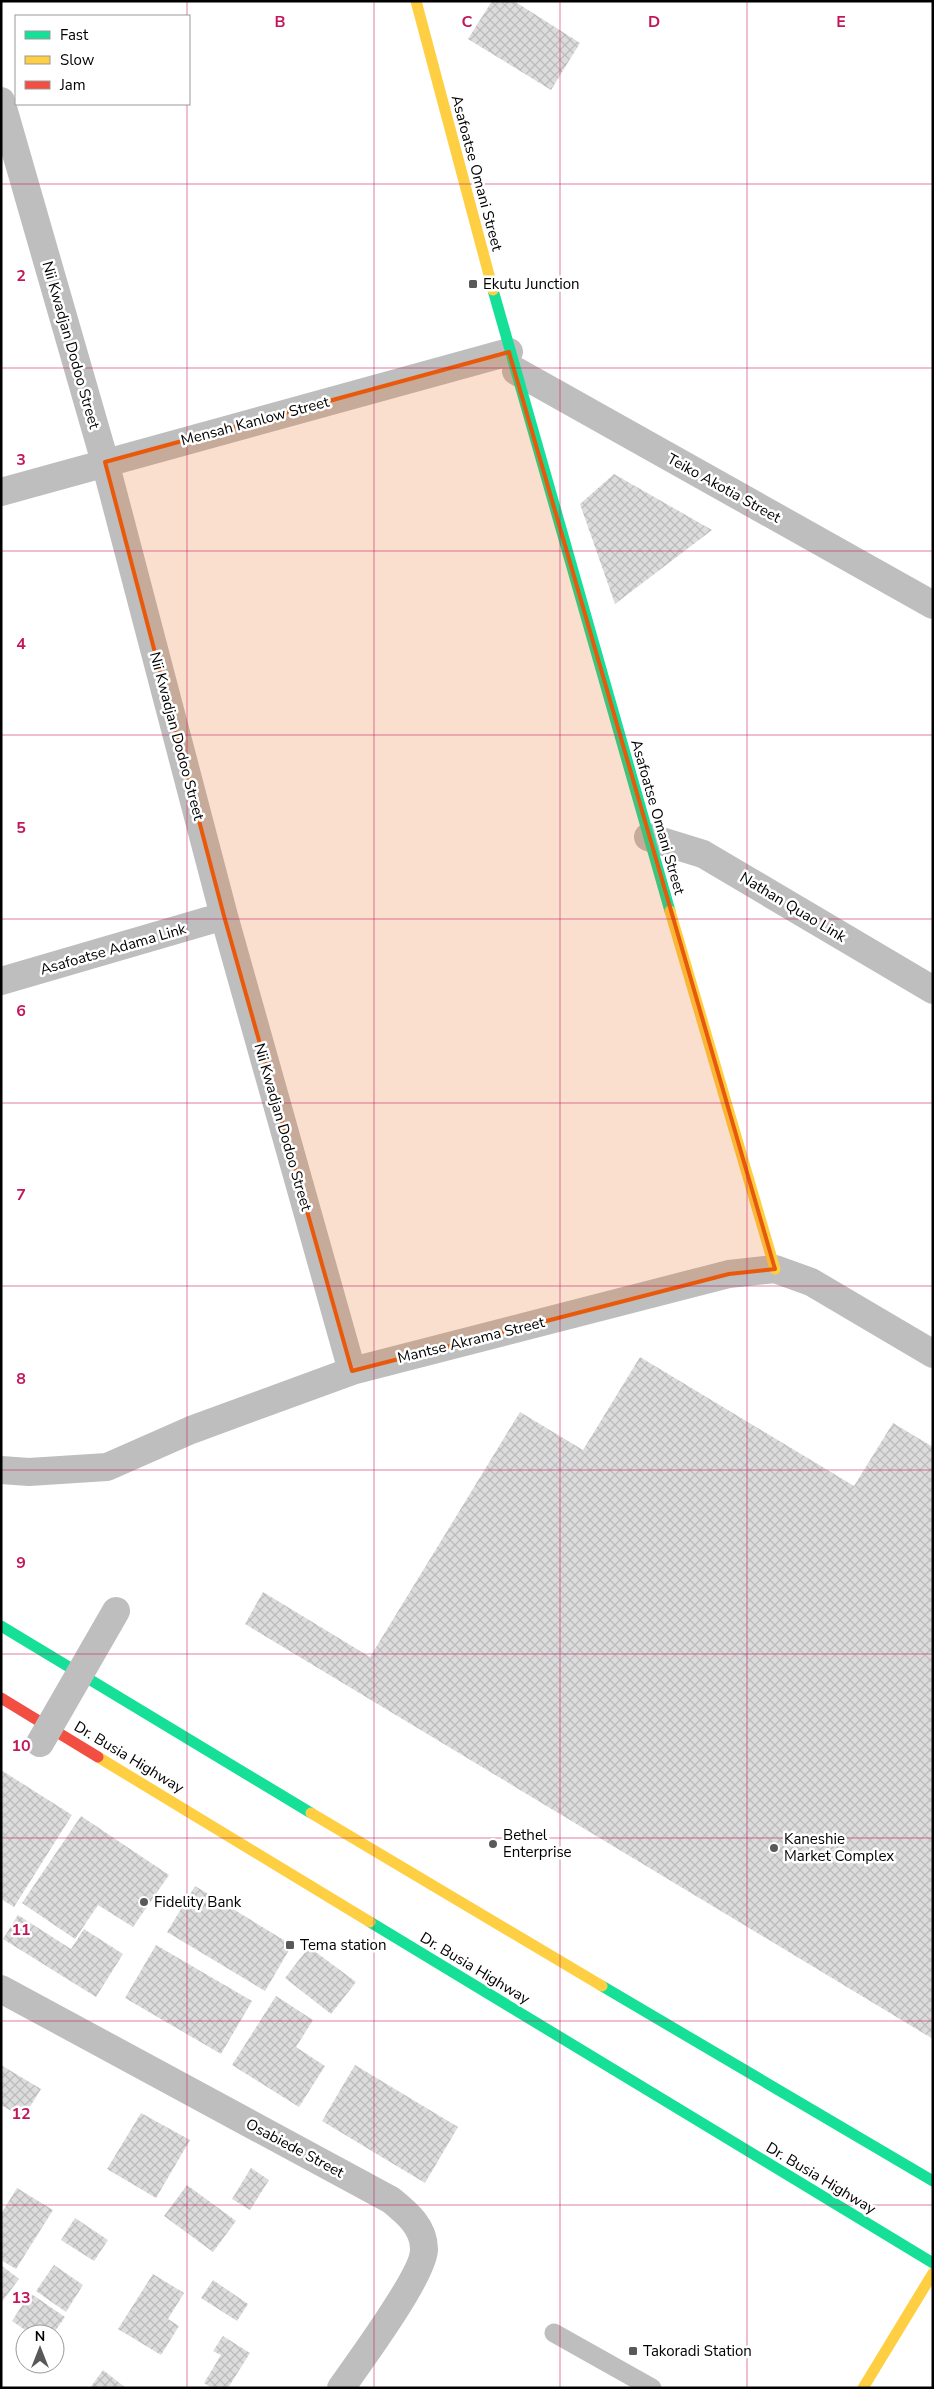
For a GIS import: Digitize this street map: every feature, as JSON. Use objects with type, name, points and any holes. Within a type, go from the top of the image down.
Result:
[{"type":"main road","name":"Asafoatse Omani Street","points":[[416,1],[512,362],[648,837],[775,1269]]},
{"type":"main road","points":[[1,1626],[437,1889],[933,2181]]},
{"type":"main road","name":"Dr. Busia Highway","points":[[1,1698],[933,2263]]},
{"type":"main road","points":[[863,2388],[933,2272]]},
{"type":"street","name":"Nii Kwadjan Dodoo Street","points":[[1,101],[105,462],[224,916],[352,1371]]},
{"type":"street","name":"Mensah Kanlow Street","points":[[1,492],[105,462],[512,362]]},
{"type":"street","name":"Teiko Akotia Street","points":[[512,362],[933,605]]},
{"type":"street","name":"Nathan Quao Link","points":[[648,837],[703,854],[933,990]]},
{"type":"street","name":"Asafoatse Adama Link","points":[[1,981],[224,916]]},
{"type":"street","name":"Mantse Akrama Street","points":[[1,1470],[29,1472],[107,1467],[191,1430],[352,1371],[729,1274],[775,1269],[811,1282],[933,1354]]},
{"type":"street","points":[[40,1743],[116,1611]]},
{"type":"street","name":"Osabiede Street","points":[[1,1990],[391,2200],[415,2220],[424,2250],[420,2266],[384,2326],[342,2388]]},
{"type":"lane","points":[[554,2334],[652,2388]]},
{"type":"highlighted area","points":[[509,352],[775,1269],[729,1274],[352,1371],[224,916],[105,462]]},
{"type":"building","points":[[492,1],[514,1],[580,43],[551,90],[468,39]]},
{"type":"building","points":[[614,474],[712,530],[615,604],[580,504]]},
{"type":"building","name":"Kaneshie Market Complex","points":[[640,1357],[854,1486],[893,1423],[933,1447],[933,2039],[245,1624],[263,1592],[370,1657],[520,1412],[583,1450]]},
{"type":"building","points":[[1,1770],[72,1815],[14,1907],[1,1899]]},
{"type":"building","points":[[81,1816],[169,1875],[133,1927],[98,1905],[75,1939],[22,1903]]},
{"type":"building","points":[[195,1886],[292,1945],[265,1991],[167,1932]]},
{"type":"building","points":[[18,1915],[71,1949],[84,1929],[123,1954],[96,1997],[3,1939]]},
{"type":"building","points":[[156,1945],[252,2001],[221,2054],[125,1998]]},
{"type":"building","points":[[309,1947],[356,1982],[331,2014],[285,1978]]},
{"type":"building","points":[[276,1996],[313,2020],[296,2047],[325,2066],[299,2107],[232,2065]]},
{"type":"building","points":[[1,2065],[41,2089],[23,2118],[1,2105]]},
{"type":"building","points":[[355,2065],[458,2127],[425,2183],[322,2121]]},
{"type":"building","points":[[141,2113],[190,2140],[156,2198],[107,2169]]},
{"type":"building","points":[[251,2168],[269,2180],[250,2210],[232,2199]]},
{"type":"building","points":[[187,2185],[236,2221],[213,2252],[164,2216]]},
{"type":"building","points":[[17,2188],[53,2210],[16,2269],[1,2260],[1,2214]]},
{"type":"building","points":[[75,2218],[108,2240],[94,2261],[61,2240]]},
{"type":"building","points":[[1,2265],[19,2279],[1,2303]]},
{"type":"building","points":[[54,2265],[83,2285],[66,2312],[36,2291]]},
{"type":"building","points":[[153,2274],[184,2293],[168,2319],[179,2326],[161,2355],[118,2329]]},
{"type":"building","points":[[213,2280],[248,2304],[237,2321],[201,2298]]},
{"type":"building","points":[[30,2293],[65,2317],[60,2324],[16,2324],[12,2321]]},
{"type":"building","points":[[223,2336],[250,2353],[228,2388],[212,2388],[204,2383],[221,2355],[213,2351]]},
{"type":"building","points":[[103,2370],[126,2388],[90,2388]]},
{"type":"traffic: fast","points":[[493,290],[670,911]]},
{"type":"traffic: fast","points":[[1,1626],[311,1813]]},
{"type":"traffic: fast","points":[[370,1922],[933,2263]]},
{"type":"traffic: fast","points":[[602,1986],[933,2181]]},
{"type":"traffic: slow","points":[[416,1],[493,290]]},
{"type":"traffic: slow","points":[[670,911],[775,1269]]},
{"type":"traffic: slow","points":[[98,1757],[370,1922]]},
{"type":"traffic: slow","points":[[311,1813],[602,1986]]},
{"type":"traffic: slow","points":[[863,2388],[933,2273]]},
{"type":"traffic: jam","points":[[1,1698],[98,1757]]},
{"type":"place","name":"Ekutu Junction","points":[[473,284]]},
{"type":"place","name":"Bethel Enterprise","points":[[493,1844]]},
{"type":"place","name":"Kaneshie Market Complex","points":[[774,1848]]},
{"type":"place","name":"Fidelity Bank","points":[[144,1902]]},
{"type":"place","name":"Tema station","points":[[290,1945]]},
{"type":"place","name":"Takoradi Station","points":[[633,2351]]}]
